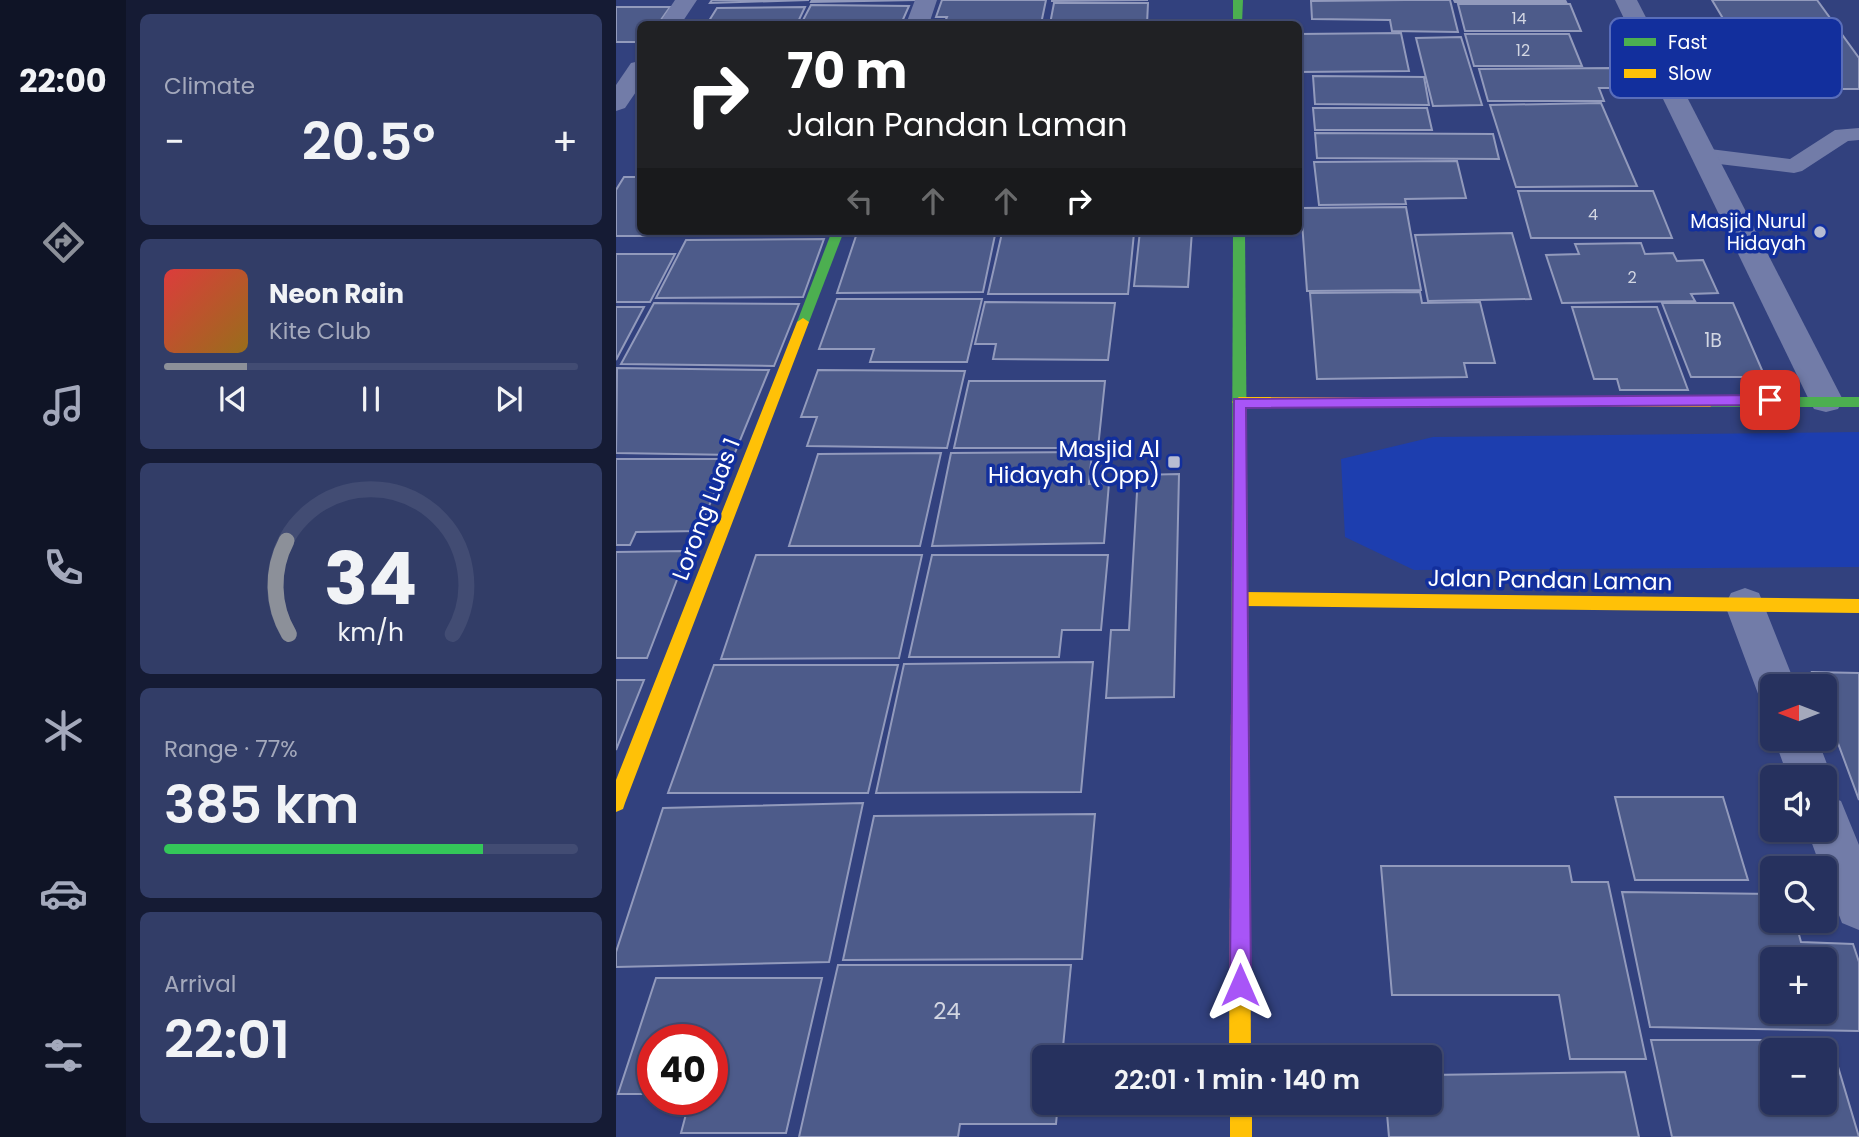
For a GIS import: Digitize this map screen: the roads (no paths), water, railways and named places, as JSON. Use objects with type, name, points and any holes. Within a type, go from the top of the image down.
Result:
[{"type":"street","points":[[672,21],[686,0]]},
{"type":"street","points":[[919,21],[926,0]]},
{"type":"street","points":[[1238,0],[1238,21]]},
{"type":"street","points":[[1626,0],[1635,18]]},
{"type":"street","points":[[616,58],[637,58]]},
{"type":"street","points":[[616,103],[637,72]]},
{"type":"street","points":[[1674,98],[1826,400]]},
{"type":"street","name":"Lorong Luas 1","points":[[616,803],[836,235]]},
{"type":"street","points":[[1239,235],[1240,1045]]},
{"type":"street","points":[[1239,402],[1859,402]]},
{"type":"street","name":"Jalan Pandan Laman","points":[[1240,599],[1859,606]]},
{"type":"street","points":[[1745,605],[1771,674]]},
{"type":"street","points":[[1835,842],[1859,906]]},
{"type":"street","points":[[1241,1115],[1241,1137]]},
{"type":"lane","points":[[1702,155],[1794,166],[1843,135],[1859,134]]},
{"type":"place","name":"Masjid Nurul Hidayah","points":[[1820,232]]},
{"type":"place","name":"Masjid Al Hidayah (Opp)","points":[[1174,462]]}]
